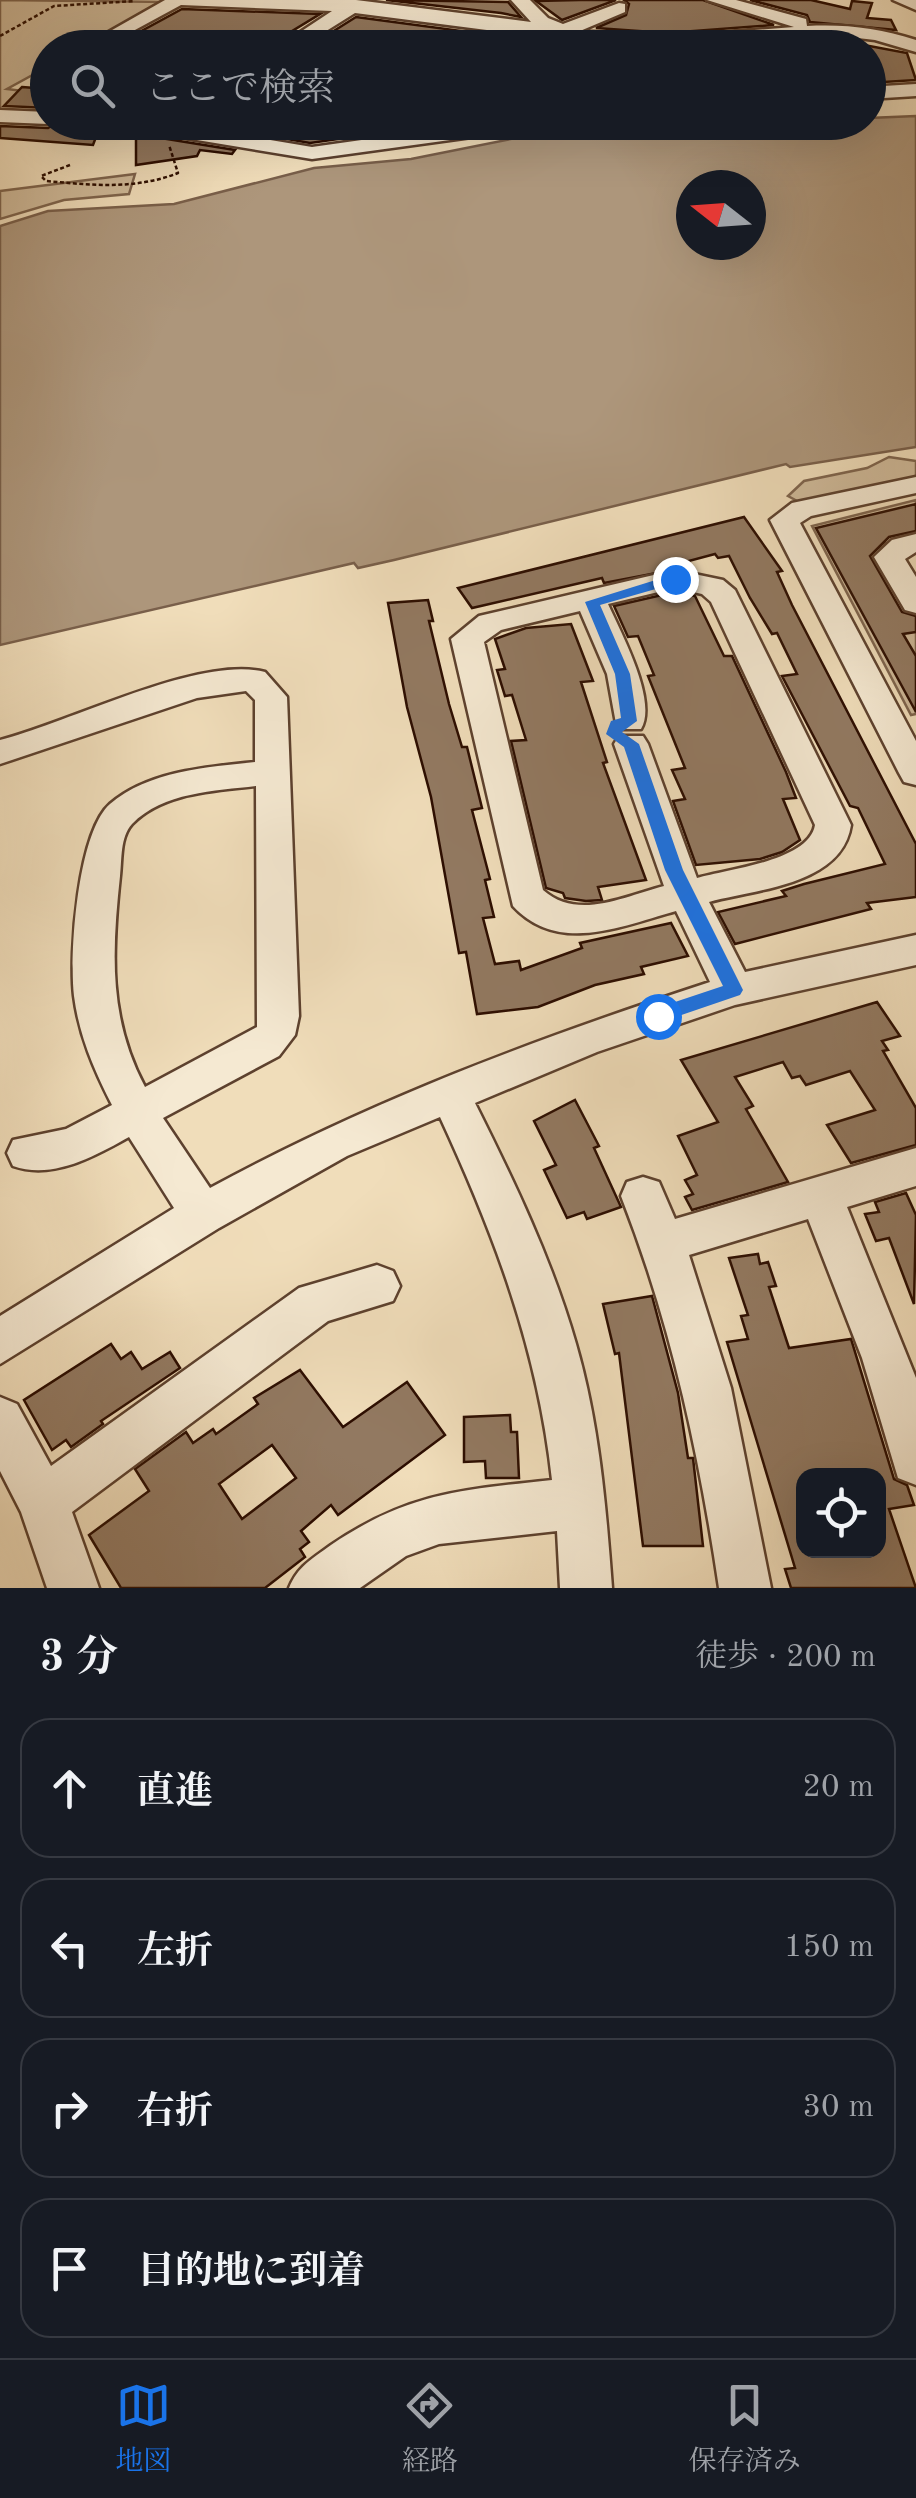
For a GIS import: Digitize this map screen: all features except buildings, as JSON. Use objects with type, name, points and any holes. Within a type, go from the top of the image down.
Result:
[{"type":"street","points":[[123,30],[178,0],[358,4],[519,30]]},
{"type":"street","points":[[520,0],[536,18],[558,30]]},
{"type":"street","points":[[716,0],[828,30]]},
{"type":"street","points":[[902,0],[916,5]]},
{"type":"street","points":[[314,30],[358,4]]},
{"type":"street","points":[[588,30],[619,8]]},
{"type":"street","points":[[886,36],[916,46]]},
{"type":"street","points":[[886,92],[916,90]]},
{"type":"street","points":[[0,116],[30,117]]},
{"type":"street","points":[[237,140],[312,153],[416,140]]},
{"type":"street","points":[[916,485],[802,509],[784,520],[904,723],[916,773]]},
{"type":"street","points":[[916,543],[890,557],[916,603]]},
{"type":"street","points":[[675,579],[712,587],[724,597],[833,826],[831,838],[812,861],[685,891],[582,922],[544,913],[526,896],[468,639],[490,624],[675,579]]},
{"type":"street","points":[[592,602],[623,674],[630,732],[685,891],[734,990]]},
{"type":"street","points":[[0,752],[84,729],[178,694],[254,680],[271,697],[270,772],[280,1016],[275,1034],[265,1044],[137,1115],[73,1146],[28,1153]]},
{"type":"street","points":[[204,1214],[137,1115],[99,1021],[94,990],[107,833],[116,814],[132,804],[189,784],[270,772]]},
{"type":"street","points":[[0,1342],[204,1214],[332,1143],[583,1040],[734,990],[916,950]]},
{"type":"street","points":[[450,1094],[512,1226],[545,1316],[570,1426],[586,1588]]},
{"type":"street","points":[[664,1243],[916,1167]]},
{"type":"street","points":[[820,1195],[886,1358],[916,1460]]},
{"type":"street","points":[[643,1196],[677,1273],[724,1447],[745,1588]]},
{"type":"street","points":[[44,1502],[315,1303],[377,1286]]},
{"type":"street","points":[[0,1421],[44,1502],[73,1588]]},
{"type":"street","points":[[315,1588],[390,1536],[440,1518],[579,1503]]},
{"type":"path","points":[[0,36],[54,6],[178,0]]},
{"type":"path","points":[[70,165],[41,176],[46,181],[99,185],[173,176],[180,168],[166,140]]},
{"type":"shaded area","points":[[0,0],[169,2],[115,30],[30,30],[30,76],[7,89],[30,92],[30,115],[0,113]]},
{"type":"shaded area","points":[[916,116],[916,447],[790,467],[786,464],[394,560],[358,568],[354,563],[0,645],[0,226],[48,211],[174,204],[314,168],[411,159],[506,140],[886,140],[886,117]]},
{"type":"shaded area","points":[[135,174],[129,194],[64,200],[0,219],[0,191]]},
{"type":"shaded area","points":[[889,457],[916,461],[916,478],[799,502],[788,496],[804,481],[867,468]]},
{"type":"shaded area","points":[[916,500],[916,536],[882,544],[878,555],[916,624],[916,714],[911,715],[812,526]]},
{"type":"route","points":[[658,1016],[734,990],[674,870],[631,744],[614,734],[616,725],[629,721],[623,674],[592,602],[675,579]]}]
